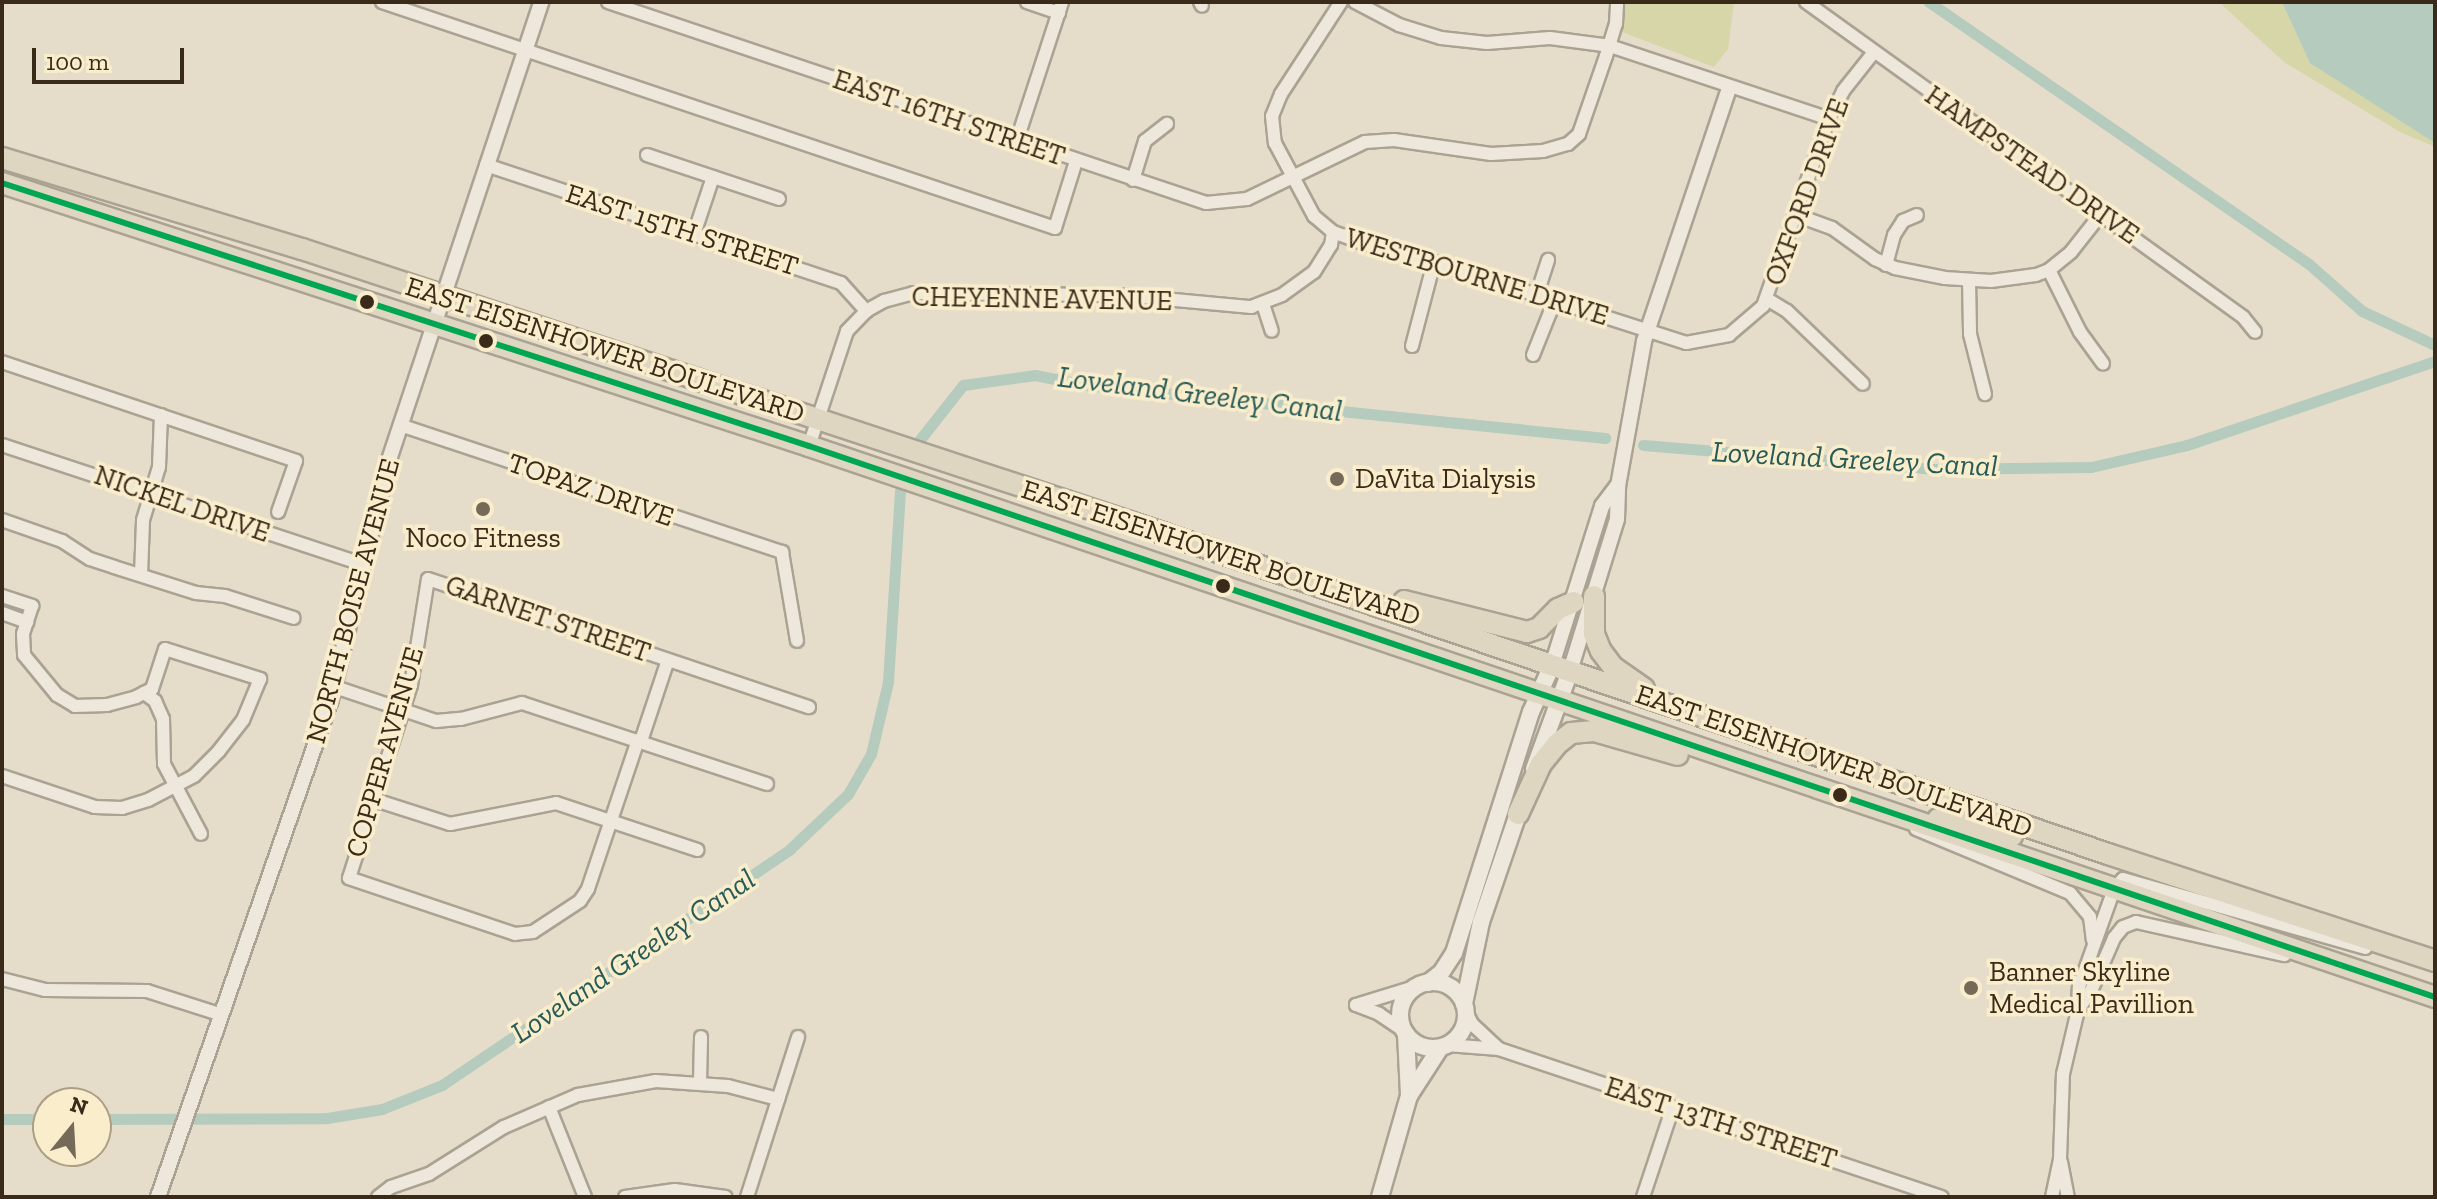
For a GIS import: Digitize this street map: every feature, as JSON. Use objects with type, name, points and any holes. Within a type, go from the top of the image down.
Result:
[{"type":"highway","name":"EAST EISENHOWER BOULEVARD","points":[[2,158],[444,296],[2433,960]]},
{"type":"highway","name":"EAST EISENHOWER BOULEVARD","points":[[2,183],[809,446],[2435,997]]},
{"type":"highway","points":[[128,223],[218,238],[234,229]]},
{"type":"highway","points":[[1594,596],[1594,634],[1613,667],[1649,693],[1724,724]]},
{"type":"highway","points":[[1379,606],[1392,598],[1527,632],[1539,628],[1558,609],[1574,602]]},
{"type":"highway","points":[[1518,814],[1549,753],[1564,737],[1585,730],[1877,810],[1987,828],[2094,863],[2103,861],[2108,854]]},
{"type":"highway","points":[[2373,977],[2435,988]]},
{"type":"main road","points":[[1409,1096],[1402,1004],[1441,973],[1454,953],[1561,668]]},
{"type":"main road","points":[[1380,1197],[1409,1096],[1443,1046],[1462,1032],[1481,922],[1518,814],[1548,697]]},
{"type":"main road","points":[[1424,984],[1445,985],[1465,1008]]},
{"type":"main road","points":[[1405,1032],[1421,1046],[1443,1046]]},
{"type":"street","points":[[382,2],[1055,228],[1076,161]]},
{"type":"street","name":"NORTH BOISE AVENUE","points":[[158,1197],[335,687],[362,564],[400,425],[541,2]]},
{"type":"street","name":"EAST 16TH STREET","points":[[608,2],[1206,203],[1247,199],[1357,145],[1381,140],[1479,153],[1543,151],[1568,144],[1579,134],[1610,46],[1617,2]]},
{"type":"street","points":[[1017,140],[1060,7],[1027,2]]},
{"type":"street","name":"WESTBOURNE DRIVE","points":[[1341,2],[1275,106],[1273,133],[1292,179],[1314,216],[1333,232],[1647,331]]},
{"type":"street","points":[[1355,2],[1399,25],[1441,38],[1487,43],[1550,38],[1610,46],[1829,119]]},
{"type":"street","name":"HAMPSTEAD DRIVE","points":[[1806,2],[2243,317],[2255,332]]},
{"type":"street","name":"OXFORD DRIVE","points":[[1647,331],[1686,343],[1719,339],[1748,322],[1767,299],[1829,119],[1843,91],[1874,52]]},
{"type":"street","points":[[1561,668],[1594,596],[1617,519],[1618,486],[1647,331],[1729,88]]},
{"type":"street","points":[[1133,180],[1145,141],[1167,124]]},
{"type":"street","points":[[647,155],[779,199]]},
{"type":"street","name":"EAST 15TH STREET","points":[[486,165],[841,283],[866,311]]},
{"type":"street","points":[[694,234],[713,177]]},
{"type":"street","points":[[1796,215],[1843,234],[1886,265],[1969,280],[2013,279],[2049,270],[2071,252],[2101,214]]},
{"type":"street","points":[[1886,265],[1894,235],[1903,221],[1917,215]]},
{"type":"street","name":"CHEYENNE AVENUE","points":[[866,311],[884,301],[913,293],[1121,295],[1234,307],[1263,304],[1292,290],[1314,272],[1331,245],[1333,232]]},
{"type":"street","points":[[1537,294],[1548,260]]},
{"type":"street","points":[[1412,346],[1434,262]]},
{"type":"street","points":[[2049,270],[2080,332],[2103,364]]},
{"type":"street","points":[[1969,280],[1970,334],[1985,394]]},
{"type":"street","points":[[1767,299],[1787,311],[1863,384]]},
{"type":"street","points":[[1533,355],[1555,300]]},
{"type":"street","points":[[1263,304],[1272,331]]},
{"type":"street","points":[[809,446],[847,331],[866,311]]},
{"type":"street","points":[[2,362],[296,461],[278,512]]},
{"type":"street","points":[[141,575],[143,520],[159,467],[161,415]]},
{"type":"street","name":"TOPAZ DRIVE","points":[[400,425],[782,552],[797,641]]},
{"type":"street","name":"NICKEL DRIVE","points":[[2,445],[362,564]]},
{"type":"street","points":[[1561,668],[1574,602],[1602,506],[1618,486]]},
{"type":"street","points":[[2,520],[62,541],[90,559],[196,593],[225,596],[294,618]]},
{"type":"street","name":"GARNET STREET","points":[[428,579],[809,707]]},
{"type":"street","name":"COPPER AVENUE","points":[[428,579],[414,669],[349,878],[515,934],[533,932],[580,901],[588,889],[611,821]]},
{"type":"street","points":[[2,596],[32,606],[24,655],[57,695],[75,706],[107,705],[152,689],[165,649],[260,679],[243,720],[219,751],[175,788],[122,808],[95,807],[2,776]]},
{"type":"street","points":[[2,613],[27,622]]},
{"type":"street","points":[[611,821],[668,660]]},
{"type":"street","points":[[335,687],[403,710],[448,721],[522,703],[767,784]]},
{"type":"street","points":[[144,693],[155,701],[163,719],[164,764],[201,834]]},
{"type":"street","points":[[372,799],[450,824],[556,803],[697,850]]},
{"type":"street","points":[[1877,810],[1932,837],[2070,893],[2090,917],[2094,945]]},
{"type":"street","points":[[2052,1197],[2060,1159],[2063,1074],[2078,1010],[2079,987],[2114,889],[2123,879],[2374,950],[2433,960]]},
{"type":"street","points":[[2078,1010],[2091,991],[2114,938],[2123,927],[2136,922],[2373,977]]},
{"type":"street","points":[[2,979],[45,990],[147,991],[222,1015]]},
{"type":"street","points":[[1405,1032],[1379,1014],[1356,1005],[1424,984]]},
{"type":"street","name":"EAST 13TH STREET","points":[[1465,1008],[1472,1024],[1499,1049]]},
{"type":"street","points":[[700,1082],[701,1037]]},
{"type":"street","points":[[747,1197],[798,1037]]},
{"type":"street","name":"EAST 13TH STREET","points":[[1443,1046],[1499,1049],[1942,1197]]},
{"type":"street","points":[[378,1197],[391,1187],[429,1174],[504,1127],[578,1095],[656,1081],[700,1082],[778,1099]]},
{"type":"street","points":[[549,1107],[585,1197]]},
{"type":"street","points":[[1643,1197],[1673,1107]]},
{"type":"street","points":[[2060,1159],[2068,1197]]},
{"type":"street","points":[[625,1197],[675,1190],[726,1197]]},
{"type":"green space","points":[[1625,2],[1734,2],[1728,49],[1714,67],[1622,32]]},
{"type":"green space","points":[[2219,2],[2435,2],[2435,147],[2400,132],[2284,62]]},
{"type":"shaded area","points":[[2282,2],[2435,2],[2435,143],[2310,63]]},
{"type":"waterway","points":[[1929,2],[2309,264],[2362,311],[2435,345]]},
{"type":"waterway","name":"Loveland Greeley Canal","points":[[1643,445],[1934,469],[2091,467],[2187,445],[2435,361]]},
{"type":"waterway","name":"Loveland Greeley Canal","points":[[918,442],[963,385],[1035,375],[1085,385],[1605,438]]},
{"type":"waterway","name":"Loveland Greeley Canal","points":[[112,1119],[327,1118],[382,1109],[442,1085],[790,849],[848,794],[871,754],[888,682],[900,491]]},
{"type":"waterway","name":"Loveland Greeley Canal","points":[[2,1119],[32,1119]]},
{"type":"transit line","points":[[2,183],[809,446],[2435,997]]},
{"type":"place","name":"DaVita Dialysis","points":[[1337,479]]},
{"type":"place","name":"Noco Fitness","points":[[483,509]]},
{"type":"place","name":"Banner Skyline Medical Pavillion","points":[[1971,988]]}]
